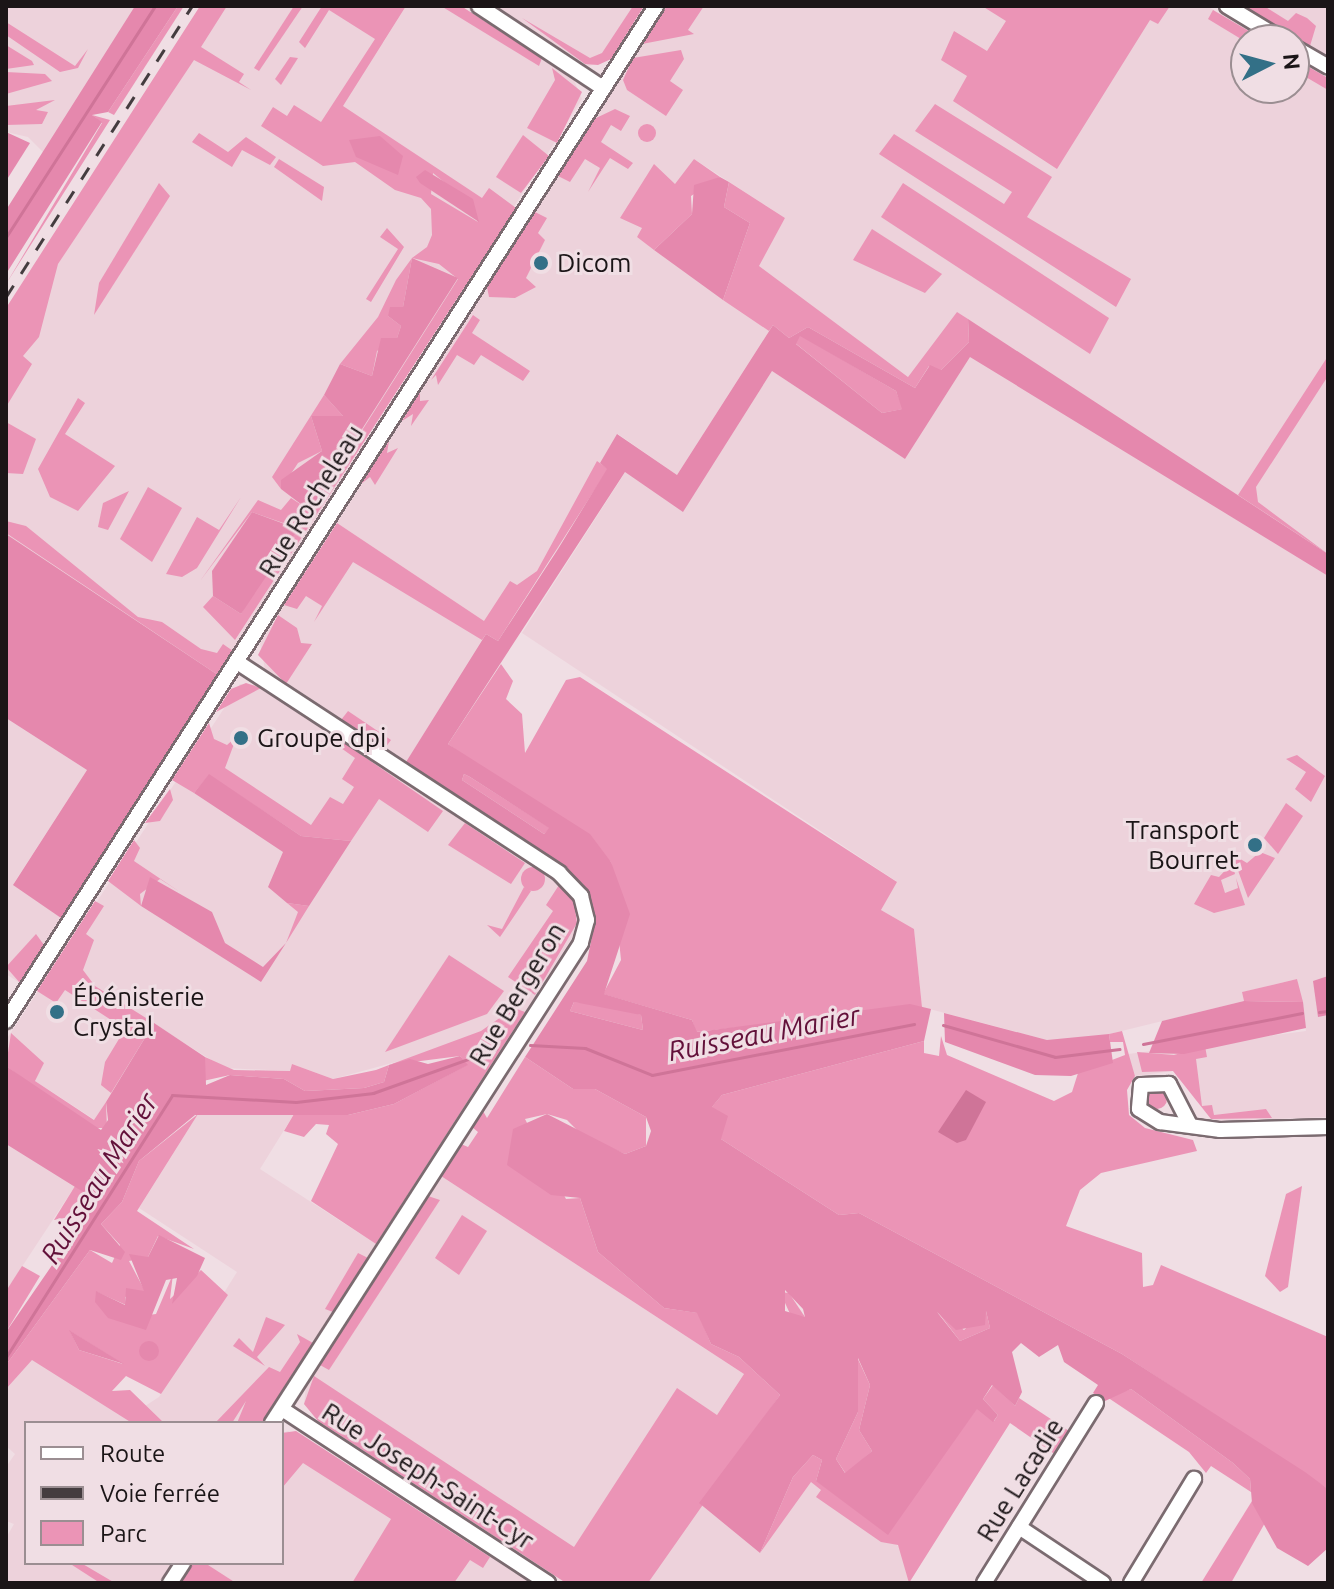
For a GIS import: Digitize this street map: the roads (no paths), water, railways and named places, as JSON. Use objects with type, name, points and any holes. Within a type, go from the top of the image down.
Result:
[{"type":"street","points":[[479,6],[603,88]]},
{"type":"street","name":"Rue Rocheleau","points":[[6,1021],[656,6]]},
{"type":"street","points":[[1227,6],[1257,24]]},
{"type":"street","points":[[1310,56],[1328,67]]},
{"type":"street","name":"Rue Bergeron","points":[[237,662],[559,873],[581,896],[587,920],[581,943],[273,1421]]},
{"type":"street","points":[[1189,1123],[1220,1130],[1328,1127]]},
{"type":"street","name":"Rue Lacadie","points":[[984,1583],[1096,1403]]},
{"type":"street","name":"Rue Joseph-Saint-Cyr","points":[[282,1409],[548,1583]]},
{"type":"street","points":[[1131,1583],[1194,1479]]},
{"type":"street","points":[[1019,1527],[1103,1583]]},
{"type":"street","points":[[170,1583],[182,1565]]},
{"type":"waterway","points":[[6,237],[155,6]]},
{"type":"waterway","name":"Ruisseau Marier","points":[[1319,1012],[1328,1011]]},
{"type":"waterway","name":"Ruisseau Marier","points":[[1143,1044],[1302,1013]]},
{"type":"waterway","name":"Ruisseau Marier","points":[[530,1045],[585,1048],[652,1075],[914,1024]]},
{"type":"waterway","name":"Ruisseau Marier","points":[[943,1025],[1055,1057],[1120,1049]]},
{"type":"waterway","name":"Ruisseau Marier","points":[[6,1357],[172,1095],[296,1102],[373,1093],[496,1049]]},
{"type":"railway","points":[[6,297],[192,6]]},
{"type":"place","name":"Dicom","points":[[541,263]]},
{"type":"place","name":"Groupe dpi","points":[[241,738]]},
{"type":"place","name":"Transport Bourret","points":[[1255,845]]},
{"type":"place","name":"Ébénisterie Crystal","points":[[57,1012]]}]
